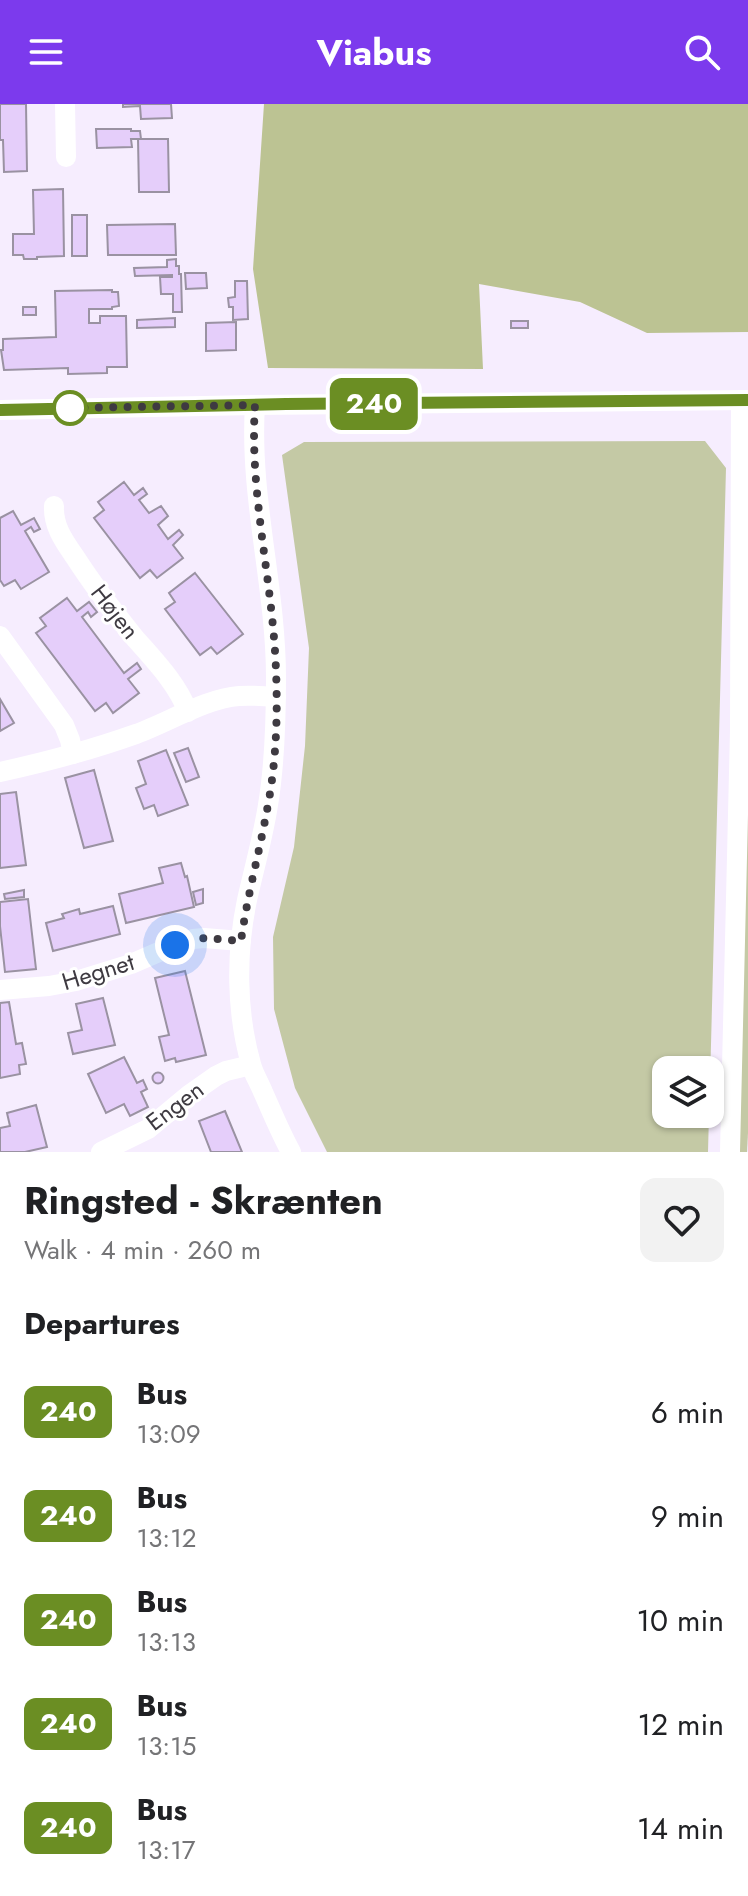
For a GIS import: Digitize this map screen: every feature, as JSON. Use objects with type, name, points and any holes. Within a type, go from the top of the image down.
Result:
[{"type":"street","points":[[65,104],[66,157]]},
{"type":"street","points":[[0,410],[744,400],[730,1152]]},
{"type":"street","points":[[255,405],[255,475],[271,605],[276,697],[268,807],[241,941],[240,992],[251,1065],[291,1152]]},
{"type":"street","name":"Højen","points":[[54,506],[56,524],[62,538],[89,579],[175,686],[188,712]]},
{"type":"street","points":[[0,636],[64,725],[73,754]]},
{"type":"street","points":[[0,772],[73,754],[238,696],[276,697]]},
{"type":"street","name":"Hegnet","points":[[0,990],[76,981],[131,964],[193,939],[241,941]]},
{"type":"street","name":"Engen","points":[[101,1152],[148,1129],[216,1076],[251,1065]]},
{"type":"green space","points":[[264,104],[748,104],[748,332],[647,333],[580,302],[479,284],[483,369],[268,368],[253,269]]},
{"type":"green space","points":[[705,441],[726,468],[711,1056],[652,1056],[652,1128],[709,1128],[708,1152],[327,1152],[295,1088],[274,1009],[273,937],[294,847],[305,746],[309,648],[282,455],[304,442]]},
{"type":"green space","points":[[748,621],[748,1133],[747,1152],[737,1152]]},
{"type":"building","points":[[0,104],[26,104],[27,171],[4,172]]},
{"type":"building","points":[[123,104],[171,104],[172,118],[141,119],[140,106],[123,107]]},
{"type":"building","points":[[96,129],[140,131],[141,139],[131,139],[132,147],[97,148]]},
{"type":"building","points":[[138,139],[168,139],[169,192],[139,192]]},
{"type":"building","points":[[63,189],[64,256],[24,259],[23,255],[13,255],[13,234],[34,234],[33,190]]},
{"type":"building","points":[[72,215],[87,215],[87,256],[72,256]]},
{"type":"building","points":[[175,224],[176,255],[108,255],[107,225]]},
{"type":"building","points":[[176,259],[181,274],[182,312],[173,312],[173,294],[161,294],[160,277],[172,275],[135,276],[134,268],[167,267],[167,260]]},
{"type":"building","points":[[185,273],[206,273],[207,288],[186,289]]},
{"type":"building","points":[[235,281],[247,281],[248,319],[233,320],[233,307],[229,307],[228,298],[235,297]]},
{"type":"building","points":[[55,291],[118,292],[119,306],[89,309],[89,323],[100,323],[100,316],[126,316],[127,367],[107,367],[107,373],[68,374],[68,368],[4,370],[3,339],[56,337]]},
{"type":"building","points":[[23,307],[36,307],[36,315],[23,315]]},
{"type":"building","points":[[175,318],[175,327],[137,328],[137,320]]},
{"type":"building","points":[[511,321],[528,321],[528,328],[511,328]]},
{"type":"building","points":[[236,322],[236,350],[206,351],[206,323]]},
{"type":"building","points":[[124,482],[134,495],[143,488],[147,494],[139,500],[149,513],[161,506],[168,516],[158,525],[168,539],[179,530],[183,535],[173,545],[183,558],[157,578],[150,570],[140,578],[94,518],[104,510],[98,502]]},
{"type":"building","points":[[13,511],[21,525],[34,518],[40,529],[34,532],[31,527],[25,531],[49,572],[21,589],[15,580],[4,586],[0,580],[0,518]]},
{"type":"building","points":[[195,573],[243,634],[217,654],[211,647],[200,655],[165,609],[175,602],[169,593]]},
{"type":"building","points":[[67,598],[77,611],[89,602],[97,612],[91,617],[88,612],[82,617],[124,673],[137,663],[141,669],[128,679],[139,693],[113,713],[106,703],[95,711],[36,633],[46,626],[40,618]]},
{"type":"building","points":[[0,699],[14,723],[0,731]]},
{"type":"building","points":[[188,748],[199,777],[186,782],[174,753]]},
{"type":"building","points":[[166,750],[188,805],[158,816],[154,805],[144,809],[136,788],[146,784],[138,761]]},
{"type":"building","points":[[94,770],[113,841],[84,848],[65,778]]},
{"type":"building","points":[[16,792],[26,865],[0,868],[0,794]]},
{"type":"building","points":[[181,863],[194,907],[126,923],[119,894],[163,883],[159,868]]},
{"type":"building","points":[[203,889],[203,903],[196,905],[193,892]]},
{"type":"building","points":[[24,890],[24,897],[5,899],[4,894]]},
{"type":"building","points":[[28,899],[36,969],[5,972],[0,902]]},
{"type":"building","points":[[113,906],[120,934],[53,951],[46,923],[64,918],[62,914],[79,909],[80,914]]},
{"type":"building","points":[[185,971],[206,1055],[176,1062],[175,1058],[165,1061],[159,1037],[169,1035],[155,978]]},
{"type":"building","points":[[103,998],[115,1045],[73,1054],[68,1033],[82,1030],[76,1004]]},
{"type":"building","points":[[9,1002],[16,1044],[22,1043],[26,1064],[19,1065],[20,1074],[0,1078],[0,1003]]},
{"type":"building","points":[[124,1057],[137,1083],[143,1080],[147,1089],[141,1092],[148,1107],[130,1116],[124,1104],[106,1113],[88,1074]]},
{"type":"building","points":[[158,1072],[164,1078],[158,1084],[152,1078]]},
{"type":"building","points":[[36,1105],[47,1147],[25,1152],[0,1152],[0,1128],[10,1126],[7,1113]]},
{"type":"building","points":[[225,1111],[242,1152],[211,1152],[199,1121]]},
{"type":"bus line","name":"240","points":[[0,410],[748,400]]},
{"type":"route","points":[[70,408],[255,405],[255,475],[276,671],[275,735],[268,807],[241,941],[204,938],[175,945]]}]
